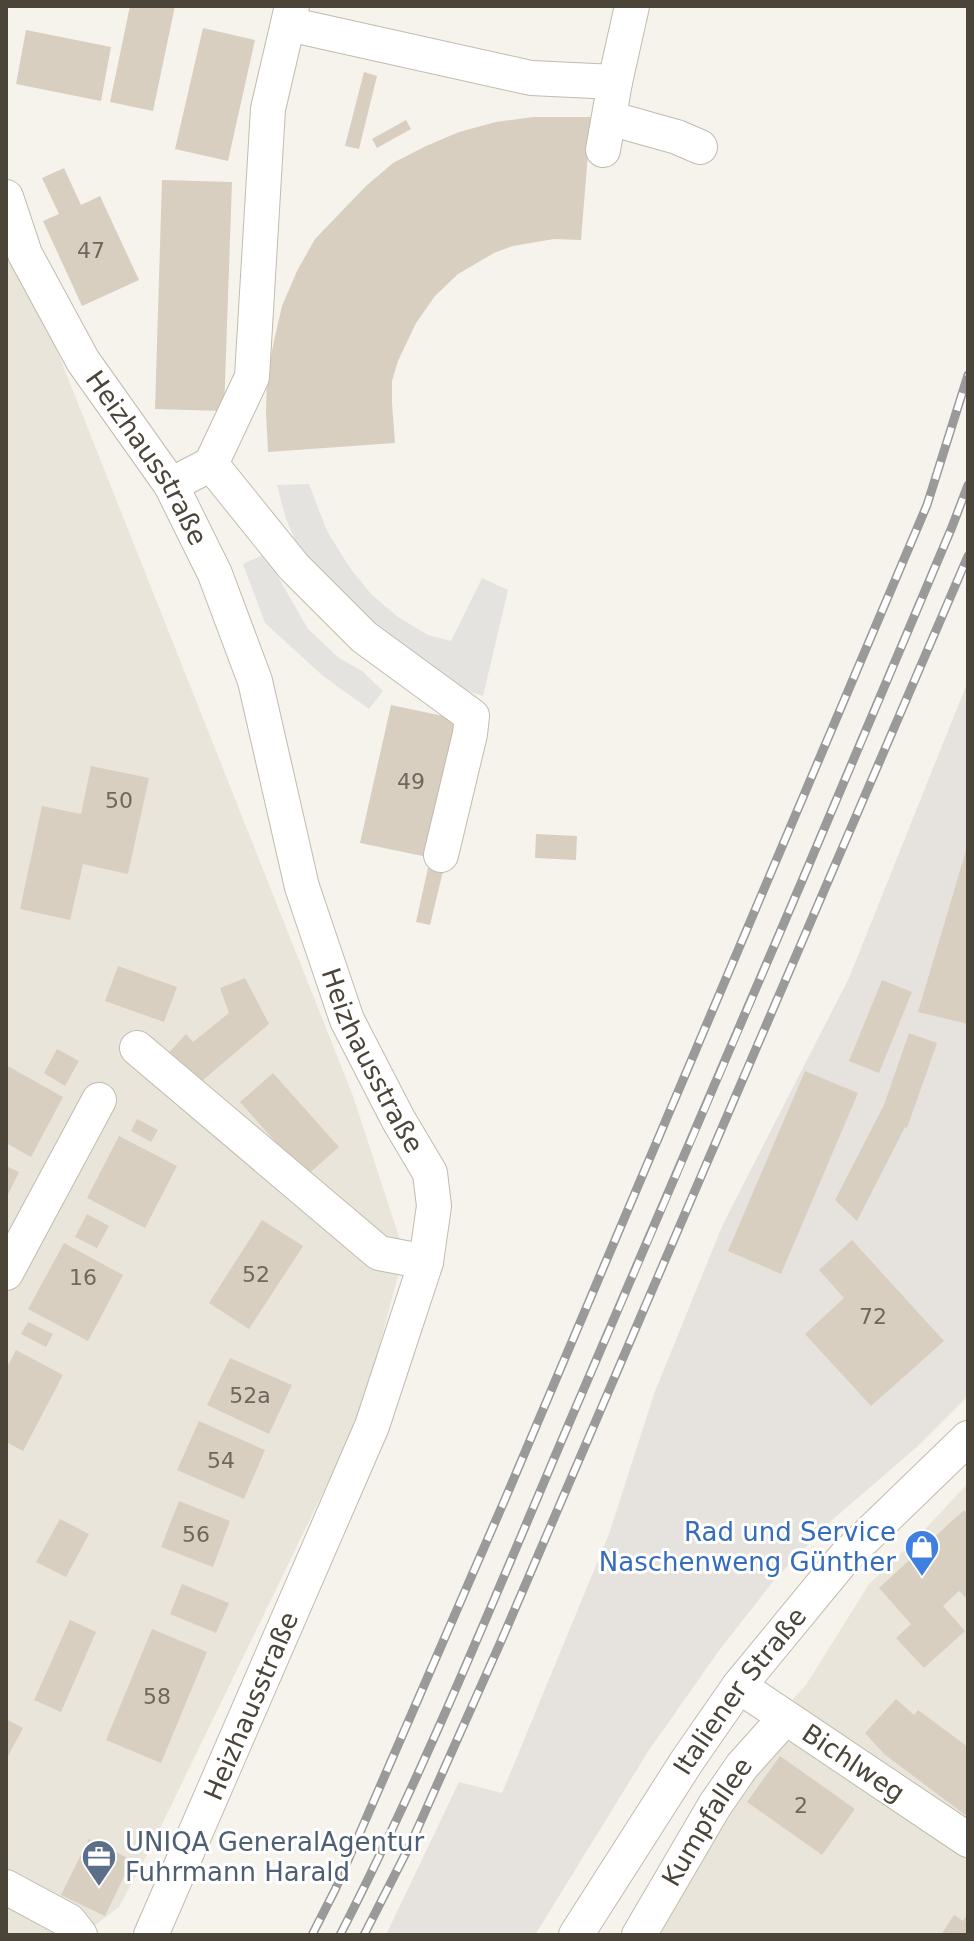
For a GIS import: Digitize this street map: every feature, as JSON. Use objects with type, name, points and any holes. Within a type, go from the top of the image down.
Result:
[{"type":"street","points":[[632,6],[606,134],[677,137],[700,147]]},
{"type":"street","points":[[171,485],[211,464],[252,377],[268,109],[290,15],[531,78],[615,82]]},
{"type":"street","name":"Heizhausstraße","points":[[6,197],[25,254],[83,361],[171,485],[215,574],[255,681],[302,887],[347,1020],[430,1173],[434,1206],[426,1262],[372,1426],[151,1935]]},
{"type":"street","points":[[211,464],[294,567],[364,637],[472,716],[441,855]]},
{"type":"street","points":[[137,1048],[379,1253],[426,1262]]},
{"type":"street","points":[[6,1273],[99,1100]]},
{"type":"street","name":"Italiener Straße","points":[[576,1935],[687,1761],[739,1686],[845,1557],[962,1456]]},
{"type":"street","name":"Bichlweg","points":[[739,1686],[968,1840]]},
{"type":"street","name":"Kumpfallee","points":[[639,1935],[715,1805],[742,1766],[785,1718]]},
{"type":"street","points":[[6,1887],[69,1921],[80,1935]]},
{"type":"shaded area","points":[[6,222],[353,1096],[404,1252],[363,1410],[119,1907],[82,1935],[6,1935]]},
{"type":"shaded area","points":[[309,484],[327,531],[350,568],[371,594],[398,617],[428,635],[451,641],[482,578],[508,590],[483,696],[414,674],[318,592],[286,519],[277,485]]},
{"type":"shaded area","points":[[265,554],[308,629],[339,658],[362,671],[383,691],[369,709],[323,676],[265,623],[243,564]]},
{"type":"shaded area","points":[[968,681],[968,1396],[918,1446],[831,1521],[775,1579],[718,1652],[649,1750],[535,1935],[386,1935],[459,1782],[502,1793],[609,1534],[654,1394],[723,1224],[849,978]]},
{"type":"shaded area","points":[[968,1483],[968,1935],[619,1935],[737,1760],[806,1685],[869,1584]]},
{"type":"building","points":[[130,6],[175,6],[153,111],[110,102]]},
{"type":"building","points":[[203,28],[255,40],[228,161],[175,149]]},
{"type":"building","points":[[26,30],[111,47],[101,101],[16,84]]},
{"type":"building","points":[[364,72],[377,76],[359,149],[345,146]]},
{"type":"building","points":[[533,117],[591,117],[581,240],[554,239],[513,246],[494,253],[458,274],[435,296],[416,323],[392,381],[395,443],[268,452],[267,376],[274,341],[282,306],[315,239],[393,163],[459,132],[496,122]]},
{"type":"building","points":[[406,120],[411,129],[377,148],[372,139]]},
{"type":"building","points":[[64,168],[81,205],[100,196],[139,280],[82,306],[43,221],[59,214],[42,178]]},
{"type":"building","points":[[162,180],[232,182],[224,411],[155,409]]},
{"type":"building","points":[[391,705],[462,720],[432,858],[360,843]]},
{"type":"building","points":[[91,766],[149,778],[128,874],[83,864],[70,920],[20,909],[42,806],[81,814]]},
{"type":"building","points":[[536,834],[577,836],[576,860],[535,858]]},
{"type":"building","points":[[968,847],[968,1024],[918,1012]]},
{"type":"building","points":[[430,859],[445,863],[430,925],[416,922]]},
{"type":"building","points":[[118,966],[177,987],[164,1022],[105,1001]]},
{"type":"building","points":[[245,978],[269,1024],[189,1092],[162,1060],[186,1034],[193,1042],[229,1013],[220,988]]},
{"type":"building","points":[[882,980],[912,992],[879,1073],[849,1061]]},
{"type":"building","points":[[909,1033],[937,1043],[907,1128],[857,1221],[835,1200],[884,1105]]},
{"type":"building","points":[[57,1049],[79,1061],[65,1086],[44,1073]]},
{"type":"building","points":[[6,1065],[63,1097],[31,1157],[6,1143]]},
{"type":"building","points":[[805,1071],[858,1093],[781,1274],[728,1251]]},
{"type":"building","points":[[273,1073],[339,1147],[306,1176],[240,1102]]},
{"type":"building","points":[[137,1119],[158,1130],[151,1142],[131,1131]]},
{"type":"building","points":[[119,1136],[177,1166],[145,1228],[87,1198]]},
{"type":"building","points":[[6,1166],[19,1172],[6,1199]]},
{"type":"building","points":[[87,1214],[109,1226],[97,1248],[75,1237]]},
{"type":"building","points":[[262,1220],[303,1246],[249,1329],[209,1303]]},
{"type":"building","points":[[852,1240],[944,1341],[871,1406],[805,1334],[844,1298],[819,1270]]},
{"type":"building","points":[[64,1243],[123,1275],[88,1341],[28,1309]]},
{"type":"building","points":[[28,1322],[53,1334],[46,1347],[21,1334]]},
{"type":"building","points":[[16,1350],[63,1375],[23,1451],[6,1442],[6,1369]]},
{"type":"building","points":[[230,1358],[292,1385],[269,1434],[207,1405]]},
{"type":"building","points":[[199,1421],[265,1450],[244,1499],[177,1470]]},
{"type":"building","points":[[179,1501],[230,1521],[213,1567],[161,1547]]},
{"type":"building","points":[[964,1510],[968,1514],[968,1600],[959,1591],[943,1606],[965,1631],[924,1668],[896,1638],[911,1624],[879,1588]]},
{"type":"building","points":[[60,1519],[89,1534],[66,1577],[36,1562]]},
{"type":"building","points":[[182,1584],[229,1603],[216,1633],[170,1614]]},
{"type":"building","points":[[70,1620],[96,1632],[61,1712],[34,1700]]},
{"type":"building","points":[[152,1629],[207,1652],[161,1763],[106,1740]]},
{"type":"building","points":[[896,1699],[914,1715],[918,1710],[968,1747],[968,1817],[884,1754],[865,1733]]},
{"type":"building","points":[[6,1719],[23,1728],[6,1760]]},
{"type":"building","points":[[780,1756],[855,1809],[822,1855],[747,1802]]},
{"type":"building","points":[[89,1839],[132,1860],[105,1916],[61,1895]]},
{"type":"building","points":[[968,1913],[968,1935],[941,1935],[954,1915],[963,1921]]},
{"type":"railway","points":[[312,1935],[335,1890],[506,1497],[927,505],[968,375]]},
{"type":"railway","points":[[340,1935],[462,1673],[968,485]]},
{"type":"railway","points":[[364,1935],[412,1841],[502,1639],[968,556]]},
{"type":"place","name":"Rad und Service Naschenweng Günther","points":[[922,1578]]},
{"type":"place","name":"UNIQA GeneralAgentur Fuhrmann Harald","points":[[99,1888]]}]
